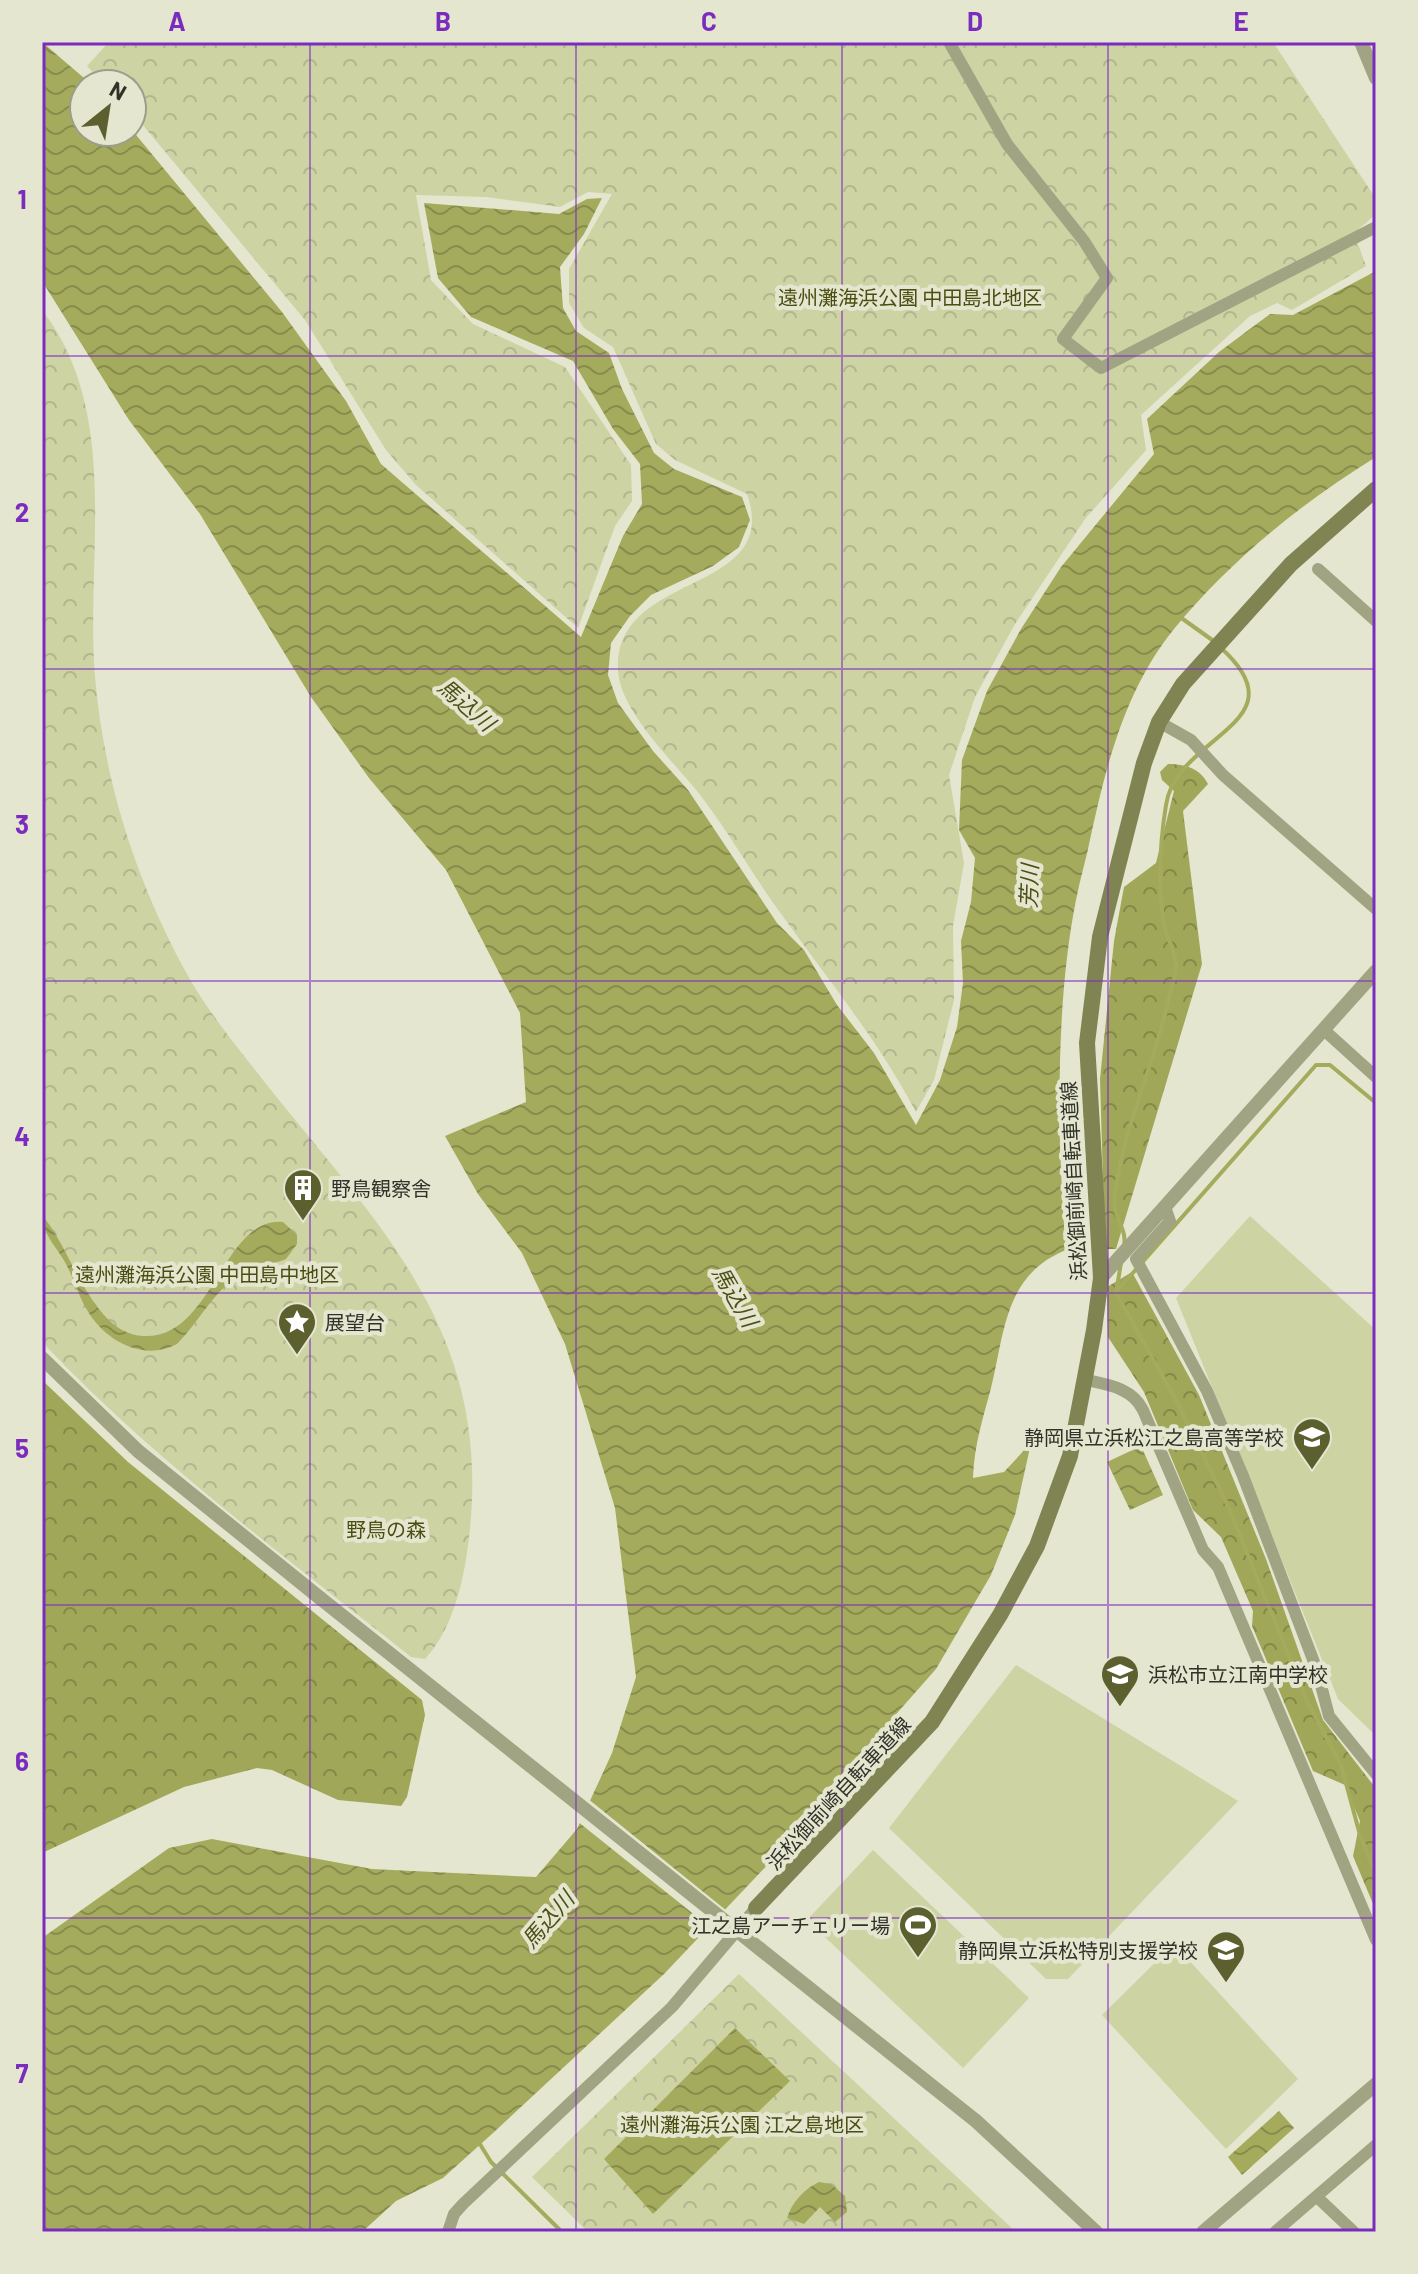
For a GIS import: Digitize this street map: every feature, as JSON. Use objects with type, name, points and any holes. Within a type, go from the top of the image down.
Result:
[{"type":"main road","name":"浜松御前崎自転車道線","points":[[756,1908],[932,1722],[993,1627],[1037,1546],[1070,1456],[1086,1380],[1101,1278],[1088,1081],[1089,1024],[1100,937],[1144,763],[1159,722],[1183,684],[1257,600],[1319,538],[1376,489]]},
{"type":"street","points":[[949,42],[1007,144],[1084,241],[1107,278],[1063,339],[1101,368],[1376,227]]},
{"type":"street","points":[[1361,42],[1376,78]]},
{"type":"street","points":[[1318,569],[1376,621]]},
{"type":"street","points":[[1159,722],[1191,740],[1223,775],[1376,909]]},
{"type":"street","points":[[1101,1278],[1376,971]]},
{"type":"street","points":[[1324,1030],[1376,1077]]},
{"type":"street","points":[[1165,1207],[1170,1221],[1136,1259],[1207,1391],[1317,1670],[1329,1716],[1376,1774]]},
{"type":"street","points":[[42,1358],[138,1451],[976,2121],[1096,2232]]},
{"type":"street","points":[[1086,1380],[1113,1385],[1136,1396],[1203,1550],[1218,1567],[1376,1940]]},
{"type":"street","points":[[448,2232],[454,2214],[463,2204],[672,2007],[756,1908]]},
{"type":"street","points":[[1203,2232],[1376,2084]]},
{"type":"street","points":[[1275,2232],[1376,2145]]},
{"type":"street","points":[[1317,2197],[1354,2232]]},
{"type":"green space","name":"遠州灘海浜公園 中田島北地区","points":[[109,42],[1273,42],[1376,199],[1376,214],[1354,233],[1366,266],[1292,310],[1277,303],[1250,316],[1141,415],[1146,450],[1085,519],[1015,624],[975,697],[949,775],[964,863],[953,926],[954,1000],[934,1080],[916,1112],[868,1034],[769,897],[704,800],[639,722],[621,687],[618,670],[624,638],[641,615],[666,597],[721,568],[741,550],[752,527],[747,494],[675,460],[656,444],[613,347],[584,328],[569,303],[569,269],[612,194],[588,192],[560,207],[486,197],[416,195],[431,280],[473,324],[565,367],[631,465],[632,501],[615,526],[578,628],[416,485],[386,450],[305,320],[148,131],[148,68],[87,66]]},
{"type":"green space","name":"遠州灘海浜公園 中田島中地区","points":[[42,310],[67,350],[83,394],[95,487],[93,631],[99,715],[124,826],[149,896],[182,965],[220,1024],[384,1232],[417,1283],[443,1336],[462,1394],[472,1457],[468,1544],[452,1614],[436,1646],[425,1659],[411,1657],[221,1506],[129,1427],[42,1342]]},
{"type":"green space","points":[[1168,764],[1191,768],[1201,774],[1208,784],[1183,811],[1202,964],[1116,1249],[1105,1249],[1100,1079],[1114,941],[1124,887],[1156,863],[1174,791],[1162,780],[1160,772]]},
{"type":"green space","name":"静岡県立浜松江之島高等学校","points":[[1250,1216],[1376,1330],[1376,1736],[1338,1699],[1176,1298]]},
{"type":"green space","points":[[1132,1272],[1199,1395],[1266,1559],[1323,1720],[1374,1786],[1376,1911],[1353,1856],[1360,1821],[1345,1785],[1313,1771],[1252,1626],[1253,1611],[1221,1537],[1193,1510],[1144,1392],[1108,1337],[1107,1287]]},
{"type":"green space","points":[[42,1380],[128,1462],[422,1700],[425,1715],[407,1797],[401,1806],[338,1800],[272,1770],[257,1768],[184,1787],[42,1853]]},
{"type":"green space","points":[[1016,1665],[1238,1801],[1068,1979],[1046,1979],[889,1828]]},
{"type":"green space","name":"江之島アーチェリー場","points":[[873,1850],[1029,1998],[963,2068],[807,1920]]},
{"type":"green space","points":[[1174,1944],[1298,2079],[1226,2149],[1102,2015]]},
{"type":"green space","name":"遠州灘海浜公園 江之島地区","points":[[739,1974],[1016,2232],[588,2232],[532,2177]]},
{"type":"water","points":[[42,42],[72,68],[68,68],[68,148],[147,148],[282,312],[346,401],[381,464],[581,637],[623,536],[642,504],[640,464],[613,429],[573,361],[471,317],[438,278],[424,203],[559,214],[587,199],[602,198],[584,234],[560,267],[563,308],[576,331],[609,353],[622,389],[654,453],[674,469],[742,497],[750,520],[739,547],[713,566],[651,595],[630,616],[611,643],[608,675],[618,703],[653,751],[688,790],[777,923],[804,950],[837,1005],[874,1053],[916,1125],[940,1080],[957,1027],[963,983],[961,941],[971,902],[975,858],[959,830],[962,760],[987,691],[1021,629],[1061,567],[1154,454],[1147,419],[1219,352],[1270,314],[1293,315],[1376,271],[1376,457],[1268,535],[1196,604],[1157,652],[1143,676],[1112,753],[1078,892],[1064,984],[1060,1120],[1066,1250],[1030,1274],[1010,1307],[975,1455],[973,1478],[1004,1472],[1031,1443],[1015,1515],[991,1575],[936,1669],[845,1772],[812,1818],[664,1974],[443,2178],[396,2201],[362,2232],[42,2232],[42,1938],[169,1848],[212,1839],[372,1869],[536,1877],[577,1829],[612,1753],[636,1677],[615,1508],[565,1344],[522,1253],[478,1194],[445,1136],[526,1102],[520,1013],[446,870],[369,778],[311,697],[200,514],[129,420],[42,281]]},
{"type":"water","points":[[42,1215],[91,1298],[104,1314],[124,1331],[144,1336],[167,1332],[186,1319],[245,1238],[262,1226],[283,1222],[297,1235],[297,1244],[286,1259],[250,1269],[234,1278],[177,1344],[151,1351],[114,1339],[95,1321],[47,1234]]},
{"type":"water","points":[[1141,1446],[1163,1495],[1130,1510],[1107,1462]]},
{"type":"water","points":[[735,2028],[790,2081],[653,2214],[604,2159]]},
{"type":"water","points":[[1279,2111],[1294,2128],[1242,2175],[1228,2157]]},
{"type":"water","points":[[819,2182],[831,2184],[845,2196],[847,2212],[835,2222],[820,2207],[804,2224],[787,2218],[799,2197]]},
{"type":"pier","points":[[587,1798],[727,1911],[711,1928],[577,1821]]},
{"type":"waterway","points":[[1180,617],[1215,642]]},
{"type":"waterway","points":[[1124,1246],[1124,1235],[1115,1206],[1117,1179],[1176,970],[1176,960],[1163,920],[1161,891],[1161,848],[1166,805],[1175,781],[1190,761],[1243,712],[1249,694],[1243,673],[1221,648]]},
{"type":"waterway","points":[[1117,1291],[1316,1065],[1330,1065],[1376,1103]]},
{"type":"waterway","points":[[1121,1263],[1116,1293],[1176,1400],[1229,1508],[1306,1699],[1341,1765],[1360,1835],[1376,1875]]},
{"type":"waterway","points":[[478,2141],[491,2162],[562,2232]]},
{"type":"place","name":"野鳥観察舎","points":[[303,1222]]},
{"type":"place","name":"展望台","points":[[297,1356]]},
{"type":"place","name":"静岡県立浜松江之島高等学校","points":[[1312,1471]]},
{"type":"place","name":"浜松市立江南中学校","points":[[1120,1708]]},
{"type":"place","name":"江之島アーチェリー場","points":[[918,1959]]},
{"type":"place","name":"静岡県立浜松特別支援学校","points":[[1226,1984]]},
{"type":"water label","name":"馬込川","points":[[467,704]]},
{"type":"water label","name":"芳川","points":[[1028,886]]},
{"type":"water label","name":"馬込川","points":[[736,1296]]},
{"type":"water label","name":"馬込川","points":[[547,1919]]},
{"type":"park label","name":"野鳥の森","points":[[386,1529]]}]
